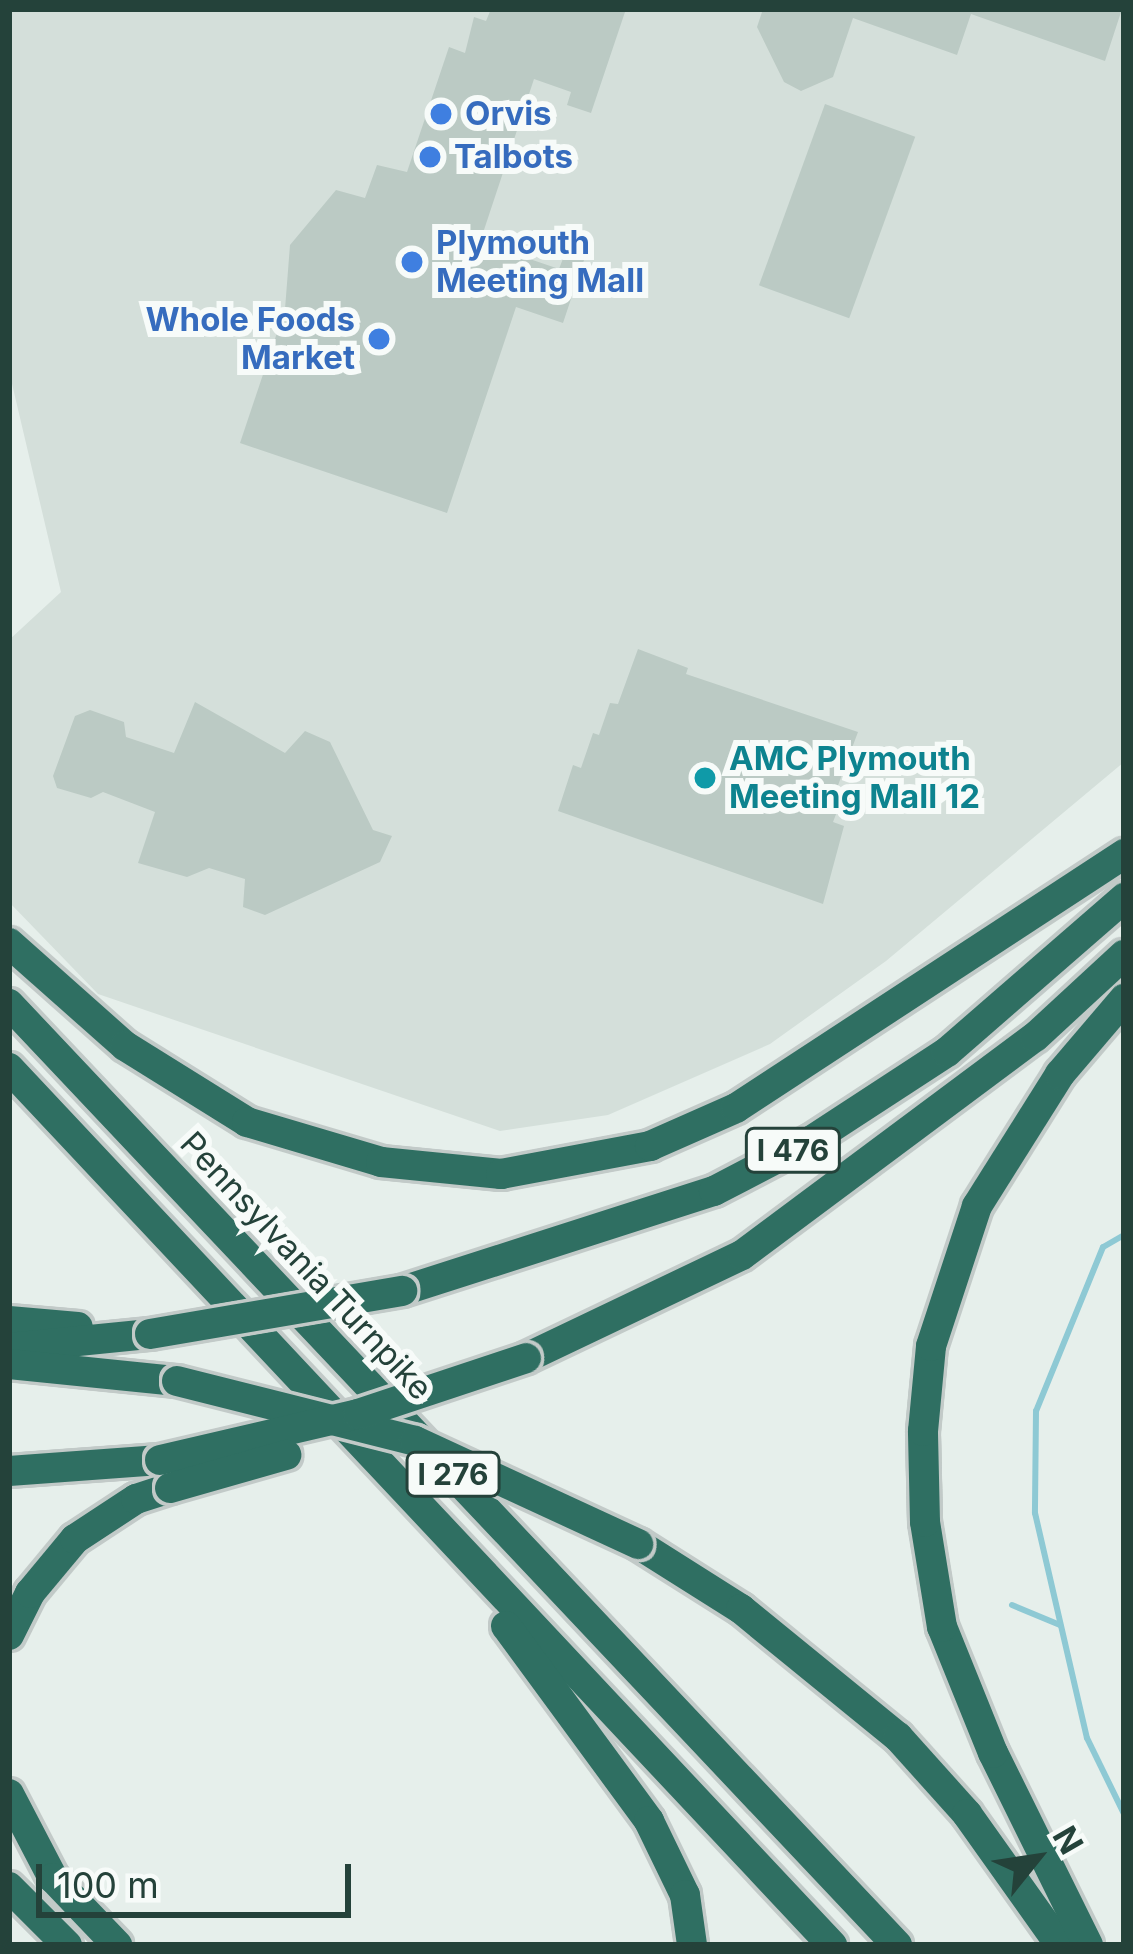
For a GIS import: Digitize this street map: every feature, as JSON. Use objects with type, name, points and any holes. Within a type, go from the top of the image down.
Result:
[{"type":"highway","points":[[9,943],[125,1046],[248,1122],[381,1162],[501,1174],[650,1146],[736,1108],[1124,854]]},
{"type":"highway","name":"I 476","points":[[9,1348],[150,1334],[402,1291],[714,1191],[812,1140],[947,1052],[1124,898]]},
{"type":"highway","name":"I 476","points":[[165,1474],[370,1429],[742,1255],[1035,1037],[1124,955]]},
{"type":"highway","points":[[1088,1945],[949,1646],[928,1552],[923,1431],[931,1346],[976,1206],[1060,1074],[1124,999]]},
{"type":"highway","name":"Pennsylvania Turnpike","points":[[9,1004],[897,1945]]},
{"type":"highway","name":"I 276","points":[[9,1068],[832,1945]]},
{"type":"highway","points":[[9,1321],[150,1334]]},
{"type":"highway","points":[[9,1364],[177,1381],[416,1441],[638,1544],[741,1609],[898,1737],[968,1814],[1060,1945]]},
{"type":"highway","points":[[9,1471],[165,1474]]},
{"type":"highway","points":[[9,1635],[40,1578],[75,1539],[165,1474]]},
{"type":"highway","points":[[432,1524],[649,1821],[685,1895],[692,1945]]},
{"type":"highway","points":[[9,1794],[53,1878],[117,1945]]},
{"type":"highway","points":[[9,1887],[67,1945]]},
{"type":"shaded area","name":"Plymouth Meeting Mall","points":[[9,9],[1124,9],[1124,762],[886,961],[770,1044],[608,1115],[500,1131],[98,994],[9,902],[9,640],[61,592],[9,371]]},
{"type":"building","name":"Plymouth Meeting Mall","points":[[491,9],[626,9],[591,113],[567,105],[571,92],[534,79],[480,242],[559,269],[567,248],[586,254],[563,323],[516,307],[447,513],[240,443],[285,309],[290,245],[336,190],[365,198],[377,165],[407,172],[449,47],[465,53],[474,17],[486,21]]},
{"type":"building","points":[[763,9],[1122,9],[1105,61],[971,14],[957,55],[853,18],[833,77],[801,91],[784,82],[757,27]]},
{"type":"building","points":[[825,104],[915,137],[849,318],[759,285]]},
{"type":"building","name":"AMC Plymouth Meeting Mall 12","points":[[638,649],[688,668],[686,674],[858,732],[837,788],[845,791],[833,822],[844,826],[823,904],[558,811],[573,765],[581,768],[610,703],[618,704]]},
{"type":"building","points":[[195,702],[285,753],[305,731],[330,742],[373,830],[392,836],[380,862],[265,915],[243,907],[245,879],[209,868],[187,877],[138,863],[155,812],[103,792],[91,798],[57,788],[53,776],[75,716],[90,710],[124,722],[126,737],[174,753]]},
{"type":"waterway","points":[[1124,1235],[1103,1247],[1036,1411],[1035,1513],[1087,1738],[1124,1814]]},
{"type":"waterway","points":[[1012,1605],[1060,1625]]},
{"type":"place","name":"Orvis","points":[[441,114]]},
{"type":"place","name":"Talbots","points":[[430,157]]},
{"type":"place","name":"Plymouth Meeting Mall","points":[[412,262]]},
{"type":"place","name":"Whole Foods Market","points":[[379,339]]},
{"type":"place","name":"AMC Plymouth Meeting Mall 12","points":[[705,778]]}]
